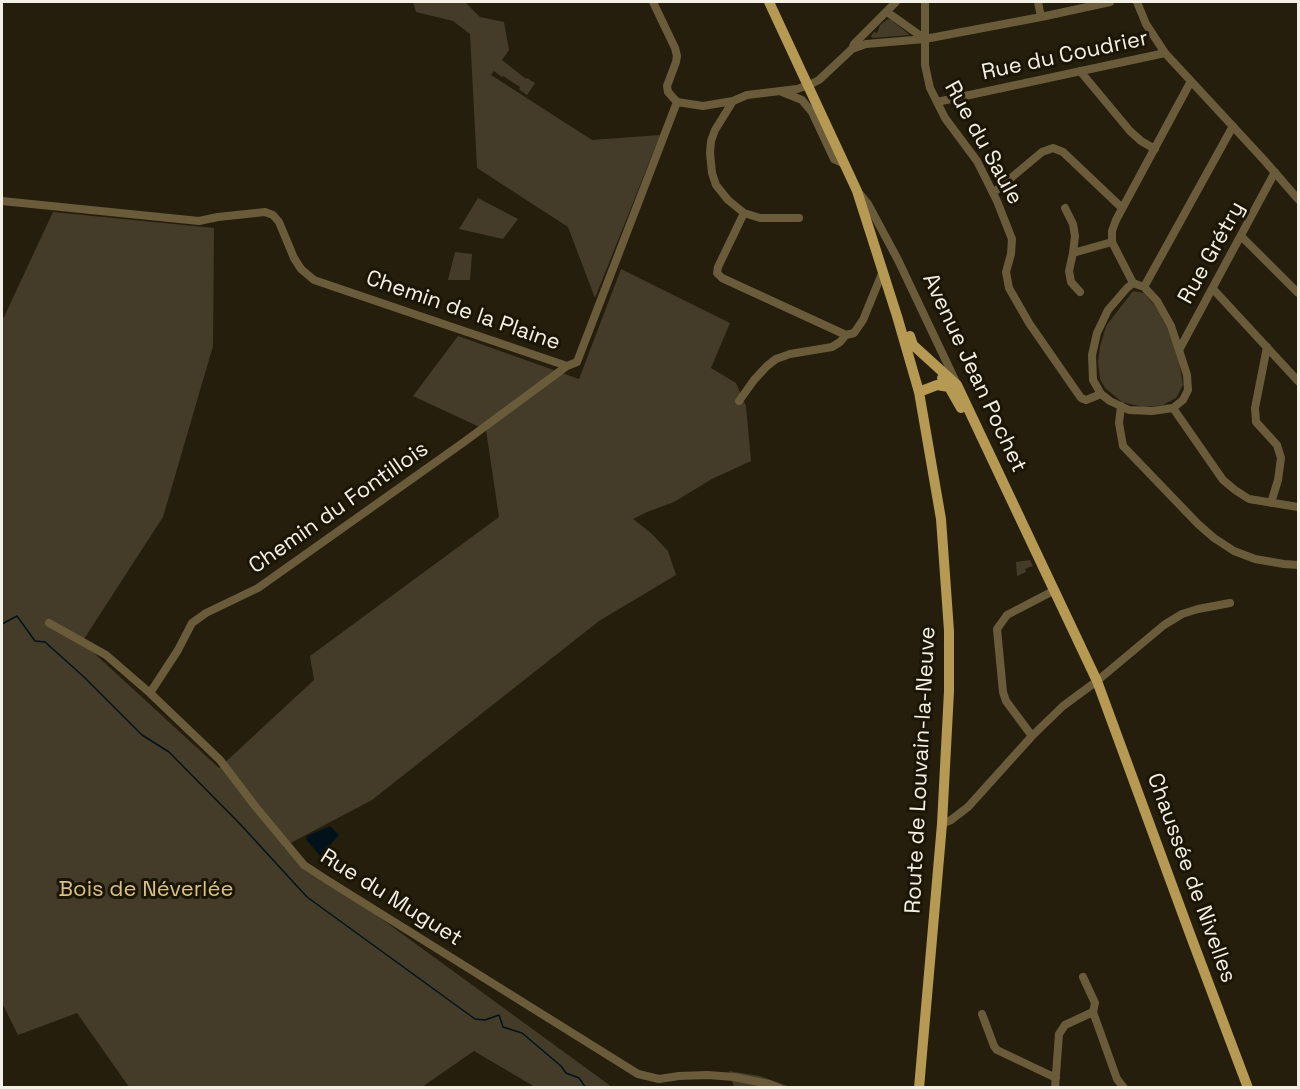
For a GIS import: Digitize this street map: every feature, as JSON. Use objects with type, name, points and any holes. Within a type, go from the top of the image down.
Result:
[{"type":"main road","name":"Avenue Jean Pochet","points":[[770,2],[857,191]]},
{"type":"main road","points":[[857,191],[897,316],[905,322],[913,345],[953,386],[957,400],[1055,590]]},
{"type":"main road","name":"Route de Louvain-la-Neuve","points":[[897,316],[919,392],[941,519],[949,632],[949,691],[942,824],[920,1088]]},
{"type":"main road","points":[[906,345],[953,386]]},
{"type":"main road","points":[[919,392],[937,385],[953,386]]},
{"type":"main road","name":"Avenue Jean Pochet","points":[[953,386],[1055,590],[1097,681]]},
{"type":"main road","name":"Chaussée de Nivelles","points":[[1097,681],[1248,1088]]},
{"type":"street","points":[[653,2],[677,56],[667,86],[668,92],[677,102],[703,106],[747,95],[797,89],[819,80],[896,2]]},
{"type":"street","name":"Rue du Saule","points":[[925,2],[925,65],[930,88],[945,118],[977,161],[1012,238],[1006,272],[1009,288],[1029,323],[1081,398],[1086,400],[1101,394]]},
{"type":"street","points":[[1038,2],[1041,17]]},
{"type":"street","points":[[852,49],[866,44],[925,39],[1110,2]]},
{"type":"street","points":[[1137,2],[1146,24],[1166,53],[1299,200]]},
{"type":"street","points":[[887,12],[925,39]]},
{"type":"street","name":"Rue du Coudrier","points":[[937,102],[1166,53]]},
{"type":"street","points":[[1080,71],[1130,132],[1155,148]]},
{"type":"street","points":[[1133,283],[1108,310],[1097,333],[1092,355],[1093,380],[1101,394],[1129,410],[1152,411],[1173,408],[1183,400],[1188,390],[1187,375],[1179,350],[1165,314],[1151,293],[1144,287],[1133,283],[1112,242],[1112,231],[1122,208],[1191,81]]},
{"type":"street","points":[[778,91],[802,100],[812,112],[834,159],[845,164]]},
{"type":"street","points":[[732,100],[715,130],[710,153],[716,185],[728,200],[744,213],[760,218],[800,218]]},
{"type":"street","name":"Chemin de la Plaine","points":[[2,201],[199,221],[265,212],[273,215],[279,222],[294,258],[301,269],[314,280],[567,366],[577,362],[677,102]]},
{"type":"street","points":[[1144,287],[1233,126]]},
{"type":"street","points":[[993,193],[1042,152],[1053,148],[1063,152],[1122,208]]},
{"type":"street","name":"Rue Grétry","points":[[1179,350],[1275,172]]},
{"type":"street","name":"Avenue Jean Pochet","points":[[857,191],[868,204],[898,260],[953,386]]},
{"type":"street","points":[[1065,208],[1073,224],[1075,236],[1070,271],[1071,282],[1080,292]]},
{"type":"street","points":[[744,213],[717,273],[722,278],[846,335]]},
{"type":"street","points":[[1242,236],[1299,293]]},
{"type":"street","points":[[1073,253],[1112,242]]},
{"type":"street","points":[[739,401],[754,380],[776,359],[790,354],[832,347],[846,335],[854,333],[883,271]]},
{"type":"street","points":[[1213,289],[1299,381]]},
{"type":"street","points":[[1267,347],[1255,408],[1256,422],[1277,445],[1281,458],[1278,480],[1271,502]]},
{"type":"street","name":"Chemin du Fontillois","points":[[150,693],[178,650],[192,623],[206,613],[258,588],[567,366]]},
{"type":"street","points":[[1121,406],[1119,423],[1123,446],[1198,524],[1234,551],[1255,559],[1299,565]]},
{"type":"street","points":[[1173,408],[1223,480],[1235,490],[1249,499],[1299,507]]},
{"type":"street","points":[[1032,736],[1006,701],[1003,692],[997,629],[1007,615],[1055,590]]},
{"type":"street","points":[[942,824],[968,807],[1032,736],[1063,706],[1164,625],[1182,614],[1230,603]]},
{"type":"street","name":"Rue du Muguet","points":[[49,622],[106,655],[150,693],[220,760],[304,865],[327,880],[638,1074],[659,1079],[708,1075],[734,1077],[779,1088]]},
{"type":"street","points":[[1083,977],[1095,1003],[1093,1012],[1117,1079],[1124,1088]]},
{"type":"street","points":[[1055,1088],[1059,1034],[1065,1025],[1093,1012]]},
{"type":"street","points":[[982,1014],[993,1046],[997,1050],[1056,1078]]},
{"type":"green space","points":[[413,2],[465,2],[480,17],[504,22],[509,50],[502,60],[526,79],[535,83],[527,95],[519,89],[520,87],[494,71],[491,75],[592,140],[660,135],[595,298],[568,227],[477,168],[470,34],[453,21],[416,12]]},
{"type":"green space","points":[[888,19],[910,35],[873,38],[871,36],[874,32],[877,33],[880,25]]},
{"type":"green space","points":[[478,198],[518,219],[503,239],[459,229]]},
{"type":"green space","name":"Bois de Néverlée","points":[[53,212],[214,228],[213,346],[163,517],[82,642],[219,768],[314,680],[310,656],[499,517],[486,430],[413,396],[458,336],[579,379],[621,269],[730,323],[711,368],[736,383],[746,406],[751,461],[712,479],[674,502],[633,519],[651,533],[668,551],[676,575],[599,621],[372,800],[283,847],[612,1087],[535,1087],[474,1051],[422,1087],[129,1087],[77,1013],[18,1035],[2,1003],[2,318]]},
{"type":"green space","points":[[455,252],[472,254],[470,280],[448,280]]},
{"type":"green space","points":[[1133,291],[1144,293],[1155,306],[1169,331],[1178,356],[1183,385],[1176,398],[1163,405],[1143,407],[1122,402],[1105,388],[1100,379],[1098,362],[1106,326]]},
{"type":"green space","points":[[1030,560],[1033,566],[1017,576],[1016,562]]},
{"type":"green space","points":[[729,1071],[760,1076],[791,1087],[734,1087]]},
{"type":"water","points":[[330,826],[339,835],[320,856],[306,839],[307,836]]},
{"type":"waterway","points":[[2,624],[17,616],[35,641],[45,642],[142,735],[169,752],[241,825],[307,897],[475,1019],[485,1020],[499,1015],[503,1027],[522,1033],[561,1066],[566,1073],[579,1078],[586,1088]]}]
